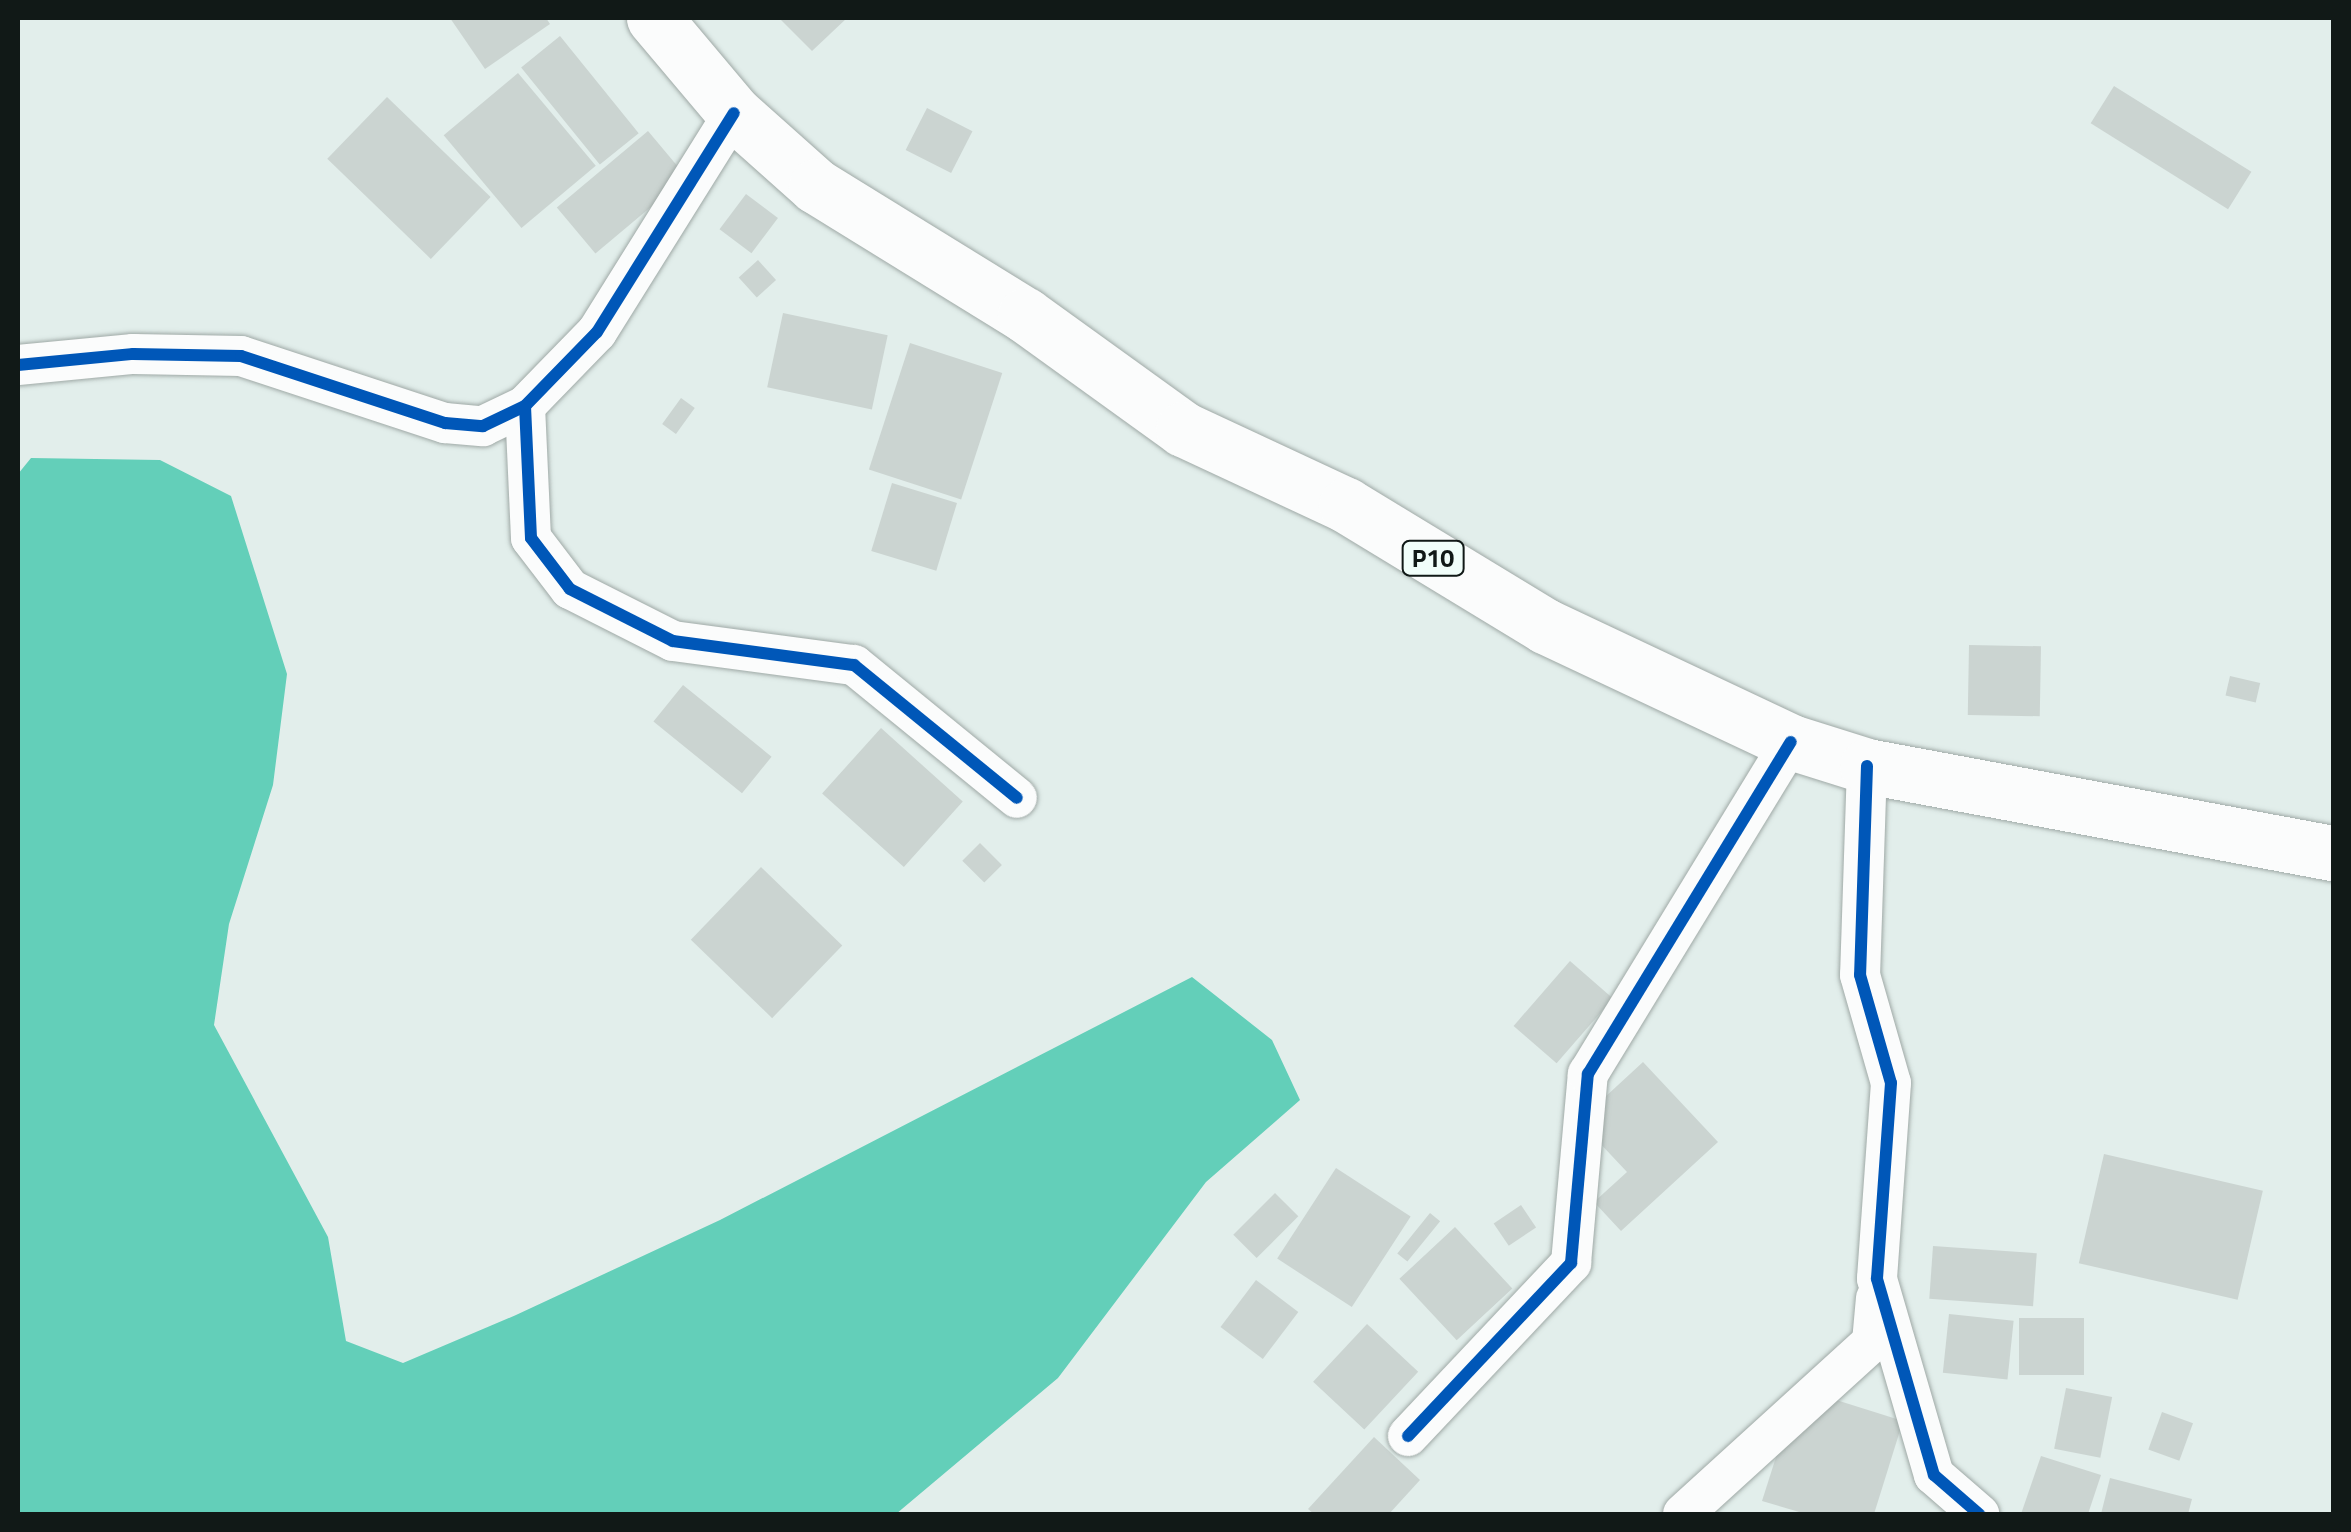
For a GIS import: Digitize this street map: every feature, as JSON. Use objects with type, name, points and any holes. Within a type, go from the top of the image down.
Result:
[{"type":"main road","name":"P10","points":[[654,18],[734,113],[816,186],[1025,316],[1183,429],[1346,505],[1546,626],[1791,742],[1867,766],[2334,852]]},
{"type":"street","points":[[18,365],[133,354],[241,356],[444,424],[482,426],[525,406],[597,332],[734,113]]},
{"type":"street","points":[[525,406],[532,538],[570,589],[673,642],[854,665],[1017,798]]},
{"type":"street","points":[[1408,1436],[1572,1263],[1588,1074],[1791,742]]},
{"type":"street","points":[[1683,1514],[1872,1342],[1891,1083],[1860,974],[1867,766]]},
{"type":"street","points":[[1877,1279],[1934,1475],[1979,1514]]},
{"type":"shaded area","points":[[31,458],[160,460],[231,496],[287,674],[273,785],[229,924],[214,1025],[328,1237],[346,1341],[403,1363],[516,1315],[720,1220],[1192,977],[1272,1040],[1300,1100],[1206,1182],[1058,1378],[896,1514],[18,1514],[18,474]]},
{"type":"building","points":[[450,18],[546,18],[550,24],[485,69]]},
{"type":"building","points":[[779,18],[847,18],[812,51]]},
{"type":"building","points":[[560,36],[639,133],[600,165],[521,67]]},
{"type":"building","points":[[518,73],[596,166],[521,228],[444,135]]},
{"type":"building","points":[[2114,86],[2251,172],[2228,209],[2091,123]]},
{"type":"building","points":[[387,97],[491,197],[431,259],[327,159]]},
{"type":"building","points":[[927,108],[972,131],[951,173],[906,150]]},
{"type":"building","points":[[648,131],[687,177],[595,253],[557,207]]},
{"type":"building","points":[[746,194],[778,218],[751,253],[720,229]]},
{"type":"building","points":[[758,260],[776,280],[757,297],[739,277]]},
{"type":"building","points":[[783,313],[888,335],[872,410],[767,387]]},
{"type":"building","points":[[910,343],[1002,373],[961,499],[869,469]]},
{"type":"building","points":[[681,398],[695,408],[676,434],[662,424]]},
{"type":"building","points":[[892,483],[957,503],[936,571],[871,551]]},
{"type":"building","points":[[1969,645],[2041,646],[2040,716],[1968,715]]},
{"type":"building","points":[[2230,676],[2260,683],[2256,702],[2226,695]]},
{"type":"building","points":[[683,685],[772,757],[742,793],[653,722]]},
{"type":"building","points":[[881,728],[963,802],[904,867],[822,793]]},
{"type":"building","points":[[980,843],[1002,865],[984,883],[962,861]]},
{"type":"building","points":[[761,867],[842,945],[772,1018],[691,940]]},
{"type":"building","points":[[1570,961],[1613,998],[1557,1063],[1514,1026]]},
{"type":"building","points":[[1643,1062],[1718,1142],[1621,1231],[1594,1202],[1627,1172],[1579,1121]]},
{"type":"building","points":[[2104,1154],[2263,1191],[2238,1300],[2079,1263]]},
{"type":"building","points":[[1336,1168],[1411,1216],[1352,1307],[1277,1259]]},
{"type":"building","points":[[1275,1193],[1298,1216],[1257,1258],[1233,1235]]},
{"type":"building","points":[[1521,1205],[1536,1227],[1509,1246],[1494,1223]]},
{"type":"building","points":[[1430,1213],[1440,1221],[1407,1262],[1397,1253]]},
{"type":"building","points":[[1455,1227],[1512,1288],[1457,1340],[1399,1279]]},
{"type":"building","points":[[1933,1246],[2037,1253],[2033,1306],[1929,1299]]},
{"type":"building","points":[[1256,1280],[1298,1312],[1263,1359],[1220,1327]]},
{"type":"building","points":[[1949,1314],[2014,1321],[2007,1379],[1943,1373]]},
{"type":"building","points":[[2019,1318],[2084,1318],[2084,1375],[2019,1375]]},
{"type":"building","points":[[1367,1324],[1418,1372],[1364,1430],[1313,1382]]},
{"type":"building","points":[[1798,1388],[1903,1421],[1874,1514],[1806,1514],[1762,1501]]},
{"type":"building","points":[[2066,1388],[2112,1397],[2100,1458],[2054,1449]]},
{"type":"building","points":[[2162,1412],[2193,1423],[2179,1461],[2148,1450]]},
{"type":"building","points":[[1374,1437],[1420,1480],[1389,1514],[1314,1514],[1308,1509]]},
{"type":"building","points":[[2041,1456],[2101,1475],[2088,1514],[2021,1514]]},
{"type":"building","points":[[2110,1478],[2192,1499],[2188,1514],[2101,1514]]},
{"type":"cycle path","points":[[18,365],[133,354],[241,356],[445,423],[483,426],[525,406],[597,332],[734,113]]},
{"type":"cycle path","points":[[525,406],[531,538],[570,589],[673,641],[854,665],[1017,798]]},
{"type":"cycle path","points":[[1408,1436],[1571,1263],[1588,1074],[1791,742]]},
{"type":"cycle path","points":[[1867,766],[1860,975],[1891,1083],[1877,1279],[1934,1475],[1979,1514]]}]
